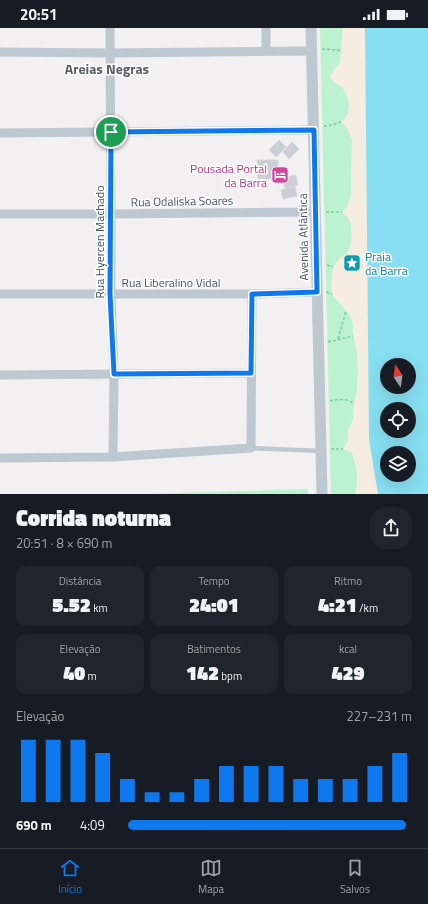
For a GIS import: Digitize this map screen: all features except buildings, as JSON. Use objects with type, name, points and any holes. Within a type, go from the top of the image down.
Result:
[{"type":"street","name":"Rua Hyercen Machado","points":[[110,28],[110,294],[114,374],[113,457]]},
{"type":"street","points":[[266,28],[266,51]]},
{"type":"street","name":"Avenida Atlântica","points":[[311,28],[315,50],[318,212],[317,292],[324,450],[322,494]]},
{"type":"street","points":[[0,52],[110,53],[315,50]]},
{"type":"street","points":[[0,133],[316,128]]},
{"type":"street","name":"Rua Odaliska Soares","points":[[0,214],[318,212]]},
{"type":"street","name":"Rua Liberalino Vidal","points":[[0,294],[252,294],[317,292]]},
{"type":"street","points":[[0,458],[113,457],[251,448],[252,294]]},
{"type":"street","points":[[0,375],[251,373]]},
{"type":"lane","points":[[251,448],[324,450]]},
{"type":"path","points":[[315,50],[342,51]]},
{"type":"path","points":[[316,128],[341,122]]},
{"type":"path","points":[[318,212],[342,212]]},
{"type":"path","points":[[322,264],[333,267]]},
{"type":"path","points":[[338,339],[346,311]]},
{"type":"path","points":[[324,343],[353,336]]},
{"type":"path","points":[[326,402],[343,400],[350,401],[354,404]]},
{"type":"path","points":[[324,450],[343,449]]},
{"type":"green space","points":[[320,28],[343,28],[340,63],[335,69],[333,82],[342,87],[346,93],[349,103],[348,114],[341,122],[348,130],[352,139],[351,194],[348,205],[342,212],[349,219],[351,224],[352,238],[347,253],[340,258],[333,267],[331,288],[332,294],[350,315],[353,323],[353,333],[357,352],[357,391],[353,420],[350,426],[348,441],[343,449],[352,452],[355,462],[357,483],[355,494],[331,494]]},
{"type":"green space","points":[[308,489],[308,494],[144,494]]},
{"type":"sand","name":"Praia da Barra","points":[[343,28],[365,28],[369,440],[378,494],[355,494],[357,473],[355,462],[352,452],[343,449],[348,441],[348,431],[353,420],[357,391],[358,368],[353,323],[350,315],[332,294],[331,288],[333,267],[340,258],[347,253],[352,238],[351,224],[349,219],[342,212],[348,205],[351,194],[352,139],[348,130],[341,122],[349,112],[348,97],[345,90],[330,78],[331,74],[340,63]]},
{"type":"water","points":[[365,28],[428,28],[428,494],[378,494],[369,440]]},
{"type":"place","name":"Pousada Portal da Barra","points":[[280,175]]},
{"type":"place","name":"Praia da Barra","points":[[352,263]]},
{"type":"district","name":"Areias Negras","points":[[107,68]]},
{"type":"route","points":[[314,130],[317,292],[252,294],[251,373],[114,374],[110,294],[111,132],[314,130]]}]
